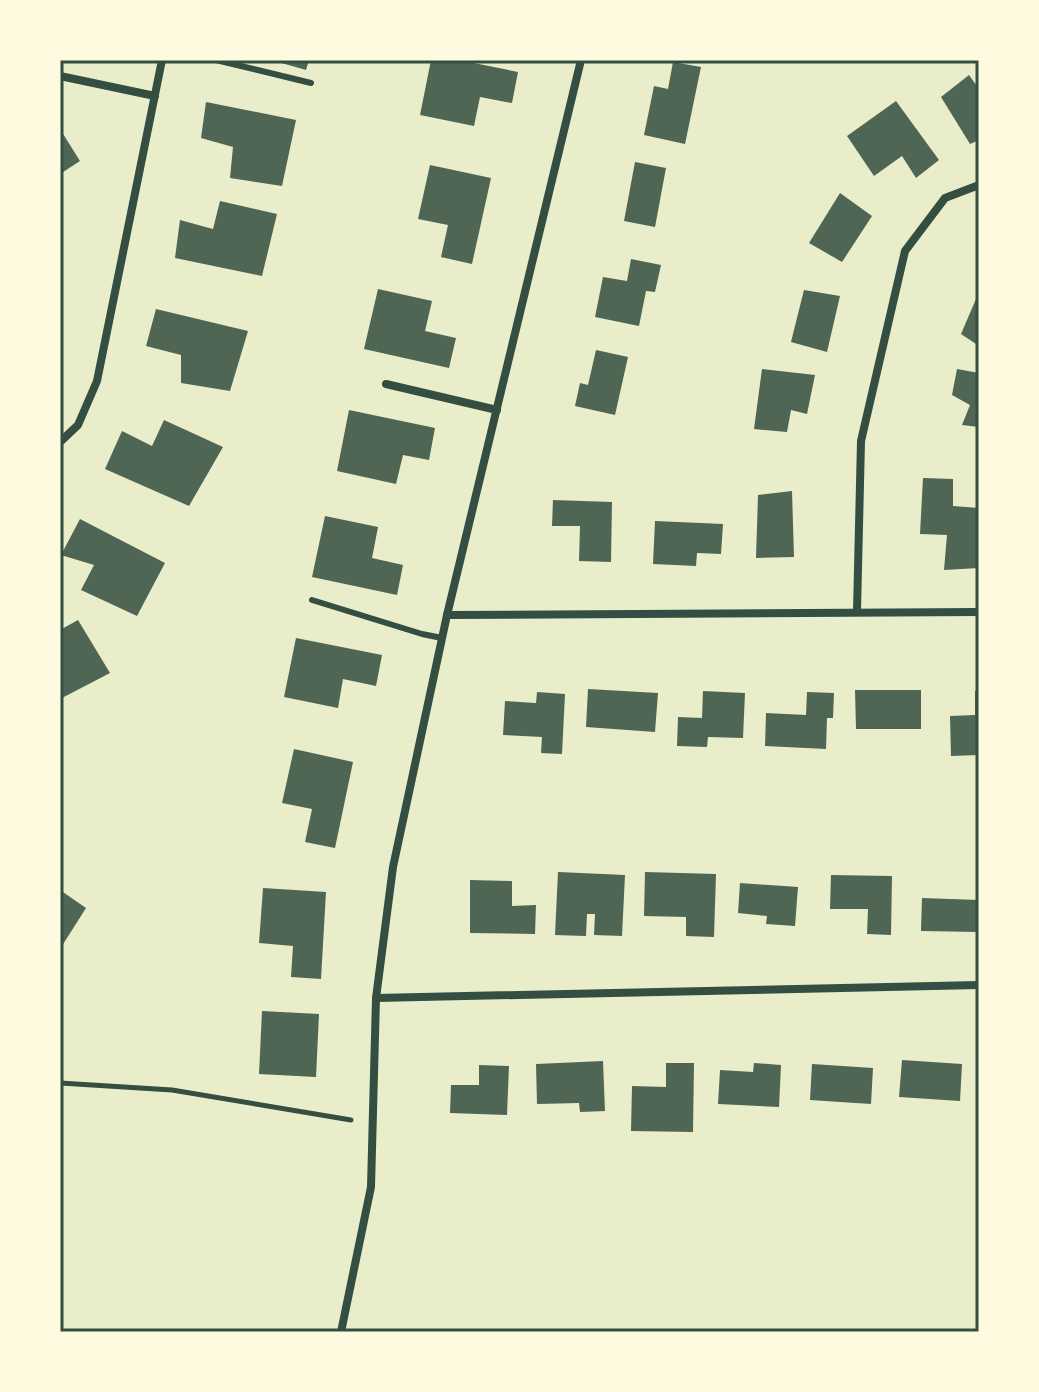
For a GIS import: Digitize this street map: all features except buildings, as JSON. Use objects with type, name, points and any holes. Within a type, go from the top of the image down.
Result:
[{"type":"street","points":[[60,442],[78,425],[97,381],[162,60]]},
{"type":"street","points":[[341,1332],[371,1187],[376,998],[393,867],[447,615],[581,60]]},
{"type":"street","points":[[60,76],[155,96]]},
{"type":"street","points":[[857,611],[861,441],[905,251],[945,198],[979,185]]},
{"type":"street","points":[[386,384],[497,410]]},
{"type":"street","points":[[447,615],[979,612]]},
{"type":"street","points":[[376,998],[979,985]]},
{"type":"lane","points":[[216,60],[311,83]]},
{"type":"lane","points":[[312,600],[442,638]]},
{"type":"path","points":[[60,1083],[172,1090],[351,1120]]}]
